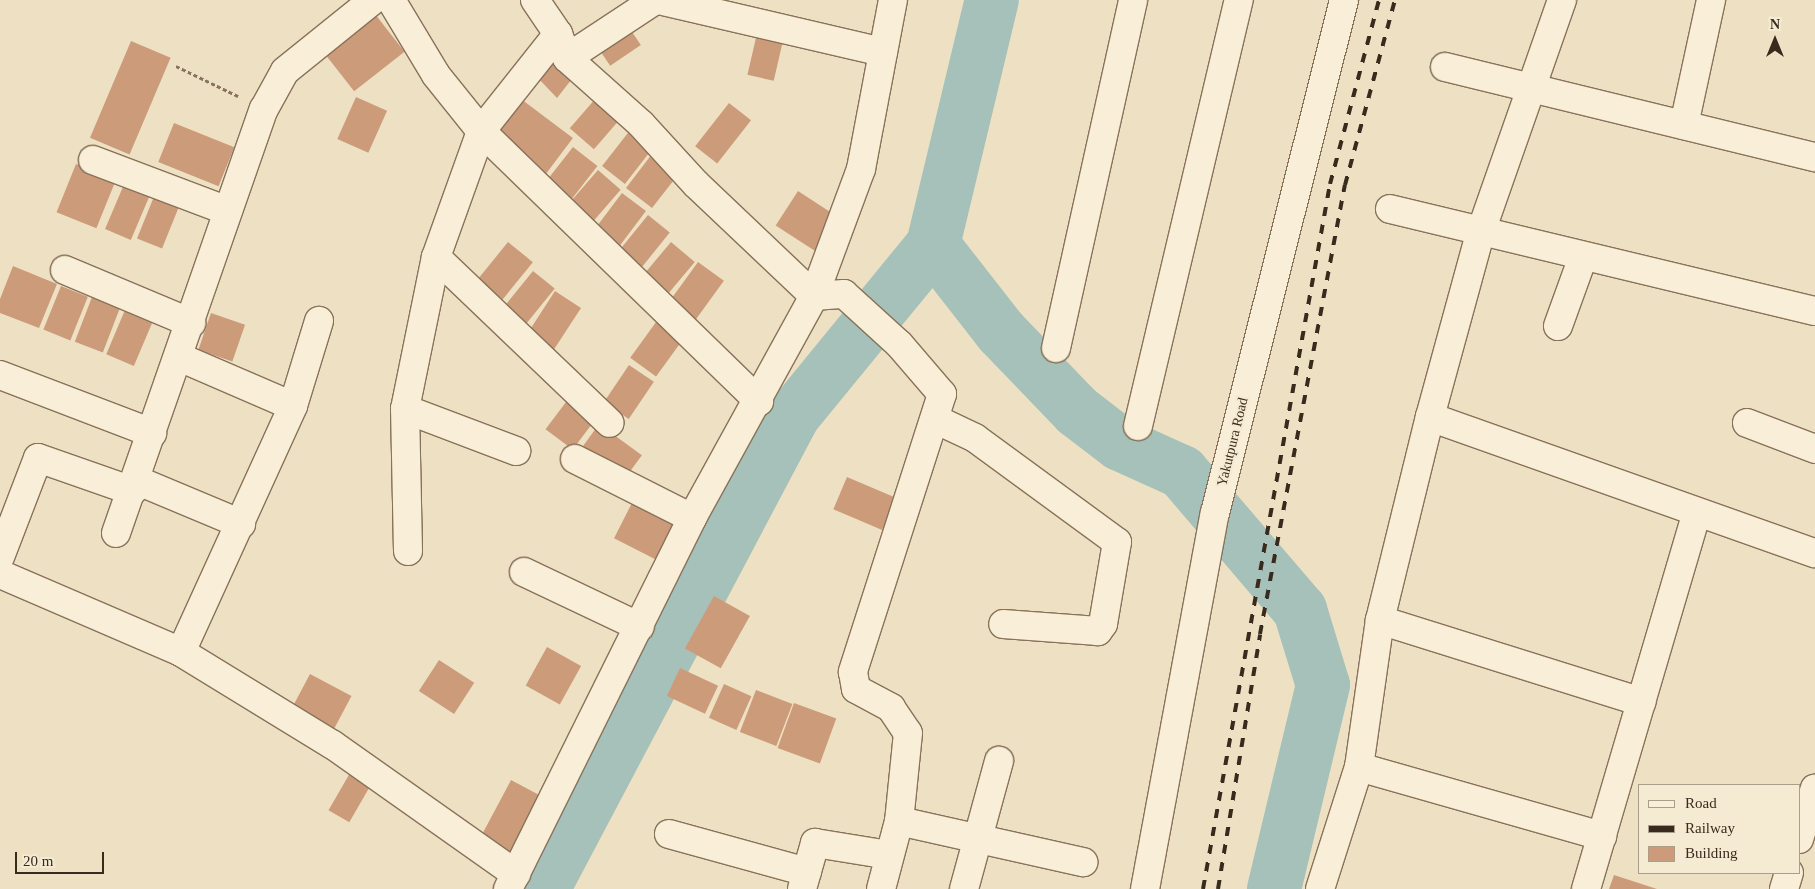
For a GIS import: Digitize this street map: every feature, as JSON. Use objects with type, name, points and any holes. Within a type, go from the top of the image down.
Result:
[{"type":"street","points":[[116,533],[191,323],[264,109],[284,71],[373,0]]},
{"type":"street","points":[[391,0],[436,75],[481,131],[759,401]]},
{"type":"street","points":[[535,0],[562,46],[641,124],[696,184],[814,296],[844,294],[900,344],[941,390],[937,420],[853,672],[856,689],[891,708],[908,733],[899,821],[881,889]]},
{"type":"street","points":[[408,551],[405,409],[436,257],[481,131],[562,46],[657,0],[883,52]]},
{"type":"street","points":[[0,574],[181,652],[333,745],[512,882],[640,627],[692,518],[759,401],[814,296],[861,169],[893,0]]},
{"type":"street","points":[[1056,348],[1133,0]]},
{"type":"street","points":[[1138,426],[1240,0]]},
{"type":"street","name":"Yakutpura Road","points":[[1145,889],[1205,562],[1344,0]]},
{"type":"street","points":[[1320,889],[1359,766],[1380,620],[1430,417],[1480,234],[1528,89],[1562,0]]},
{"type":"street","points":[[1684,125],[1711,0]]},
{"type":"street","points":[[1444,67],[1528,89],[1815,157]]},
{"type":"street","points":[[93,160],[228,211]]},
{"type":"street","points":[[1390,209],[1480,234],[1815,310]]},
{"type":"street","points":[[436,257],[610,422]]},
{"type":"street","points":[[1558,326],[1583,257]]},
{"type":"street","points":[[65,270],[191,323]]},
{"type":"street","points":[[181,652],[241,524],[292,406],[319,321]]},
{"type":"street","points":[[179,357],[292,406]]},
{"type":"street","points":[[0,375],[152,433]]},
{"type":"street","points":[[405,409],[516,450]]},
{"type":"street","points":[[1430,417],[1697,513],[1815,553]]},
{"type":"street","points":[[937,420],[975,438],[1117,542],[1103,624],[1098,631],[1003,624]]},
{"type":"street","points":[[1747,424],[1815,450]]},
{"type":"street","points":[[0,557],[38,458],[134,485],[241,524]]},
{"type":"street","points":[[575,459],[692,518]]},
{"type":"street","points":[[1586,889],[1697,513]]},
{"type":"street","points":[[524,572],[640,627]]},
{"type":"street","points":[[1380,620],[1641,702]]},
{"type":"street","points":[[964,889],[975,841],[1000,761]]},
{"type":"street","points":[[1359,766],[1602,836]]},
{"type":"street","points":[[1800,836],[1815,788]]},
{"type":"street","points":[[899,821],[975,841],[1082,862]]},
{"type":"street","points":[[669,834],[805,880],[816,843],[889,855]]},
{"type":"street","points":[[1800,854],[1815,854]]},
{"type":"street","points":[[1784,889],[1789,874]]},
{"type":"path","points":[[176,66],[264,109]]},
{"type":"building","points":[[375,14],[405,52],[354,91],[325,53]]},
{"type":"building","points":[[628,26],[641,45],[610,66],[597,47]]},
{"type":"building","points":[[758,29],[784,35],[774,81],[747,75]]},
{"type":"building","points":[[131,41],[171,58],[130,154],[90,138]]},
{"type":"building","points":[[553,55],[575,75],[557,98],[536,76]]},
{"type":"building","points":[[356,97],[387,111],[368,153],[337,139]]},
{"type":"building","points":[[596,98],[620,119],[594,149],[570,128]]},
{"type":"building","points":[[521,99],[573,138],[544,176],[492,137]]},
{"type":"building","points":[[729,103],[751,120],[717,164],[695,146]]},
{"type":"building","points":[[174,123],[234,147],[219,186],[158,162]]},
{"type":"building","points":[[631,129],[654,147],[625,184],[602,166]]},
{"type":"building","points":[[573,147],[597,166],[572,199],[547,180]]},
{"type":"building","points":[[655,150],[677,176],[652,208],[626,188]]},
{"type":"building","points":[[76,164],[116,180],[96,228],[57,212]]},
{"type":"building","points":[[598,170],[621,190],[591,224],[568,204]]},
{"type":"building","points":[[125,182],[151,193],[131,240],[105,229]]},
{"type":"building","points":[[798,191],[838,217],[816,252],[776,225]]},
{"type":"building","points":[[622,193],[646,211],[618,249],[594,231]]},
{"type":"building","points":[[155,194],[180,204],[162,249],[137,239]]},
{"type":"building","points":[[648,215],[670,233],[640,270],[618,252]]},
{"type":"building","points":[[508,242],[533,262],[503,299],[478,279]]},
{"type":"building","points":[[671,242],[695,262],[666,296],[642,276]]},
{"type":"building","points":[[698,262],[724,281],[695,320],[669,302]]},
{"type":"building","points":[[13,266],[57,284],[39,328],[0,313],[0,299]]},
{"type":"building","points":[[533,271],[555,289],[526,324],[505,306]]},
{"type":"building","points":[[61,286],[88,297],[70,340],[43,330]]},
{"type":"building","points":[[555,291],[581,308],[554,350],[528,333]]},
{"type":"building","points":[[92,297],[120,308],[103,353],[75,342]]},
{"type":"building","points":[[125,310],[153,322],[134,366],[106,354]]},
{"type":"building","points":[[211,313],[245,325],[232,362],[198,350]]},
{"type":"building","points":[[659,318],[685,337],[656,376],[630,358]]},
{"type":"building","points":[[629,365],[654,382],[629,419],[604,402]]},
{"type":"building","points":[[569,398],[596,418],[573,450],[546,429]]},
{"type":"building","points":[[599,424],[642,455],[625,478],[583,447]]},
{"type":"building","points":[[847,477],[896,498],[882,530],[833,509]]},
{"type":"building","points":[[634,499],[678,521],[658,560],[614,538]]},
{"type":"building","points":[[714,596],[750,616],[721,668],[685,648]]},
{"type":"building","points":[[547,647],[581,666],[560,704],[526,685]]},
{"type":"building","points":[[439,660],[474,683],[454,714],[419,691]]},
{"type":"building","points":[[680,668],[718,686],[705,714],[667,696]]},
{"type":"building","points":[[310,674],[351,696],[332,732],[291,710]]},
{"type":"building","points":[[724,684],[751,696],[736,730],[709,718]]},
{"type":"building","points":[[756,690],[792,704],[776,746],[740,732]]},
{"type":"building","points":[[794,703],[836,718],[820,763],[778,748]]},
{"type":"building","points":[[350,773],[371,785],[349,822],[328,810]]},
{"type":"building","points":[[511,780],[547,799],[515,859],[479,840]]},
{"type":"building","points":[[1614,875],[1657,889],[1609,889]]},
{"type":"waterway","points":[[543,889],[793,416],[933,245],[992,0]]},
{"type":"waterway","points":[[933,245],[1001,332],[1077,411],[1120,444],[1182,472],[1300,610],[1323,685],[1274,889]]},
{"type":"railway","points":[[1203,889],[1330,184],[1379,0]]},
{"type":"railway","points":[[1218,889],[1260,634],[1345,185],[1395,0]]}]
